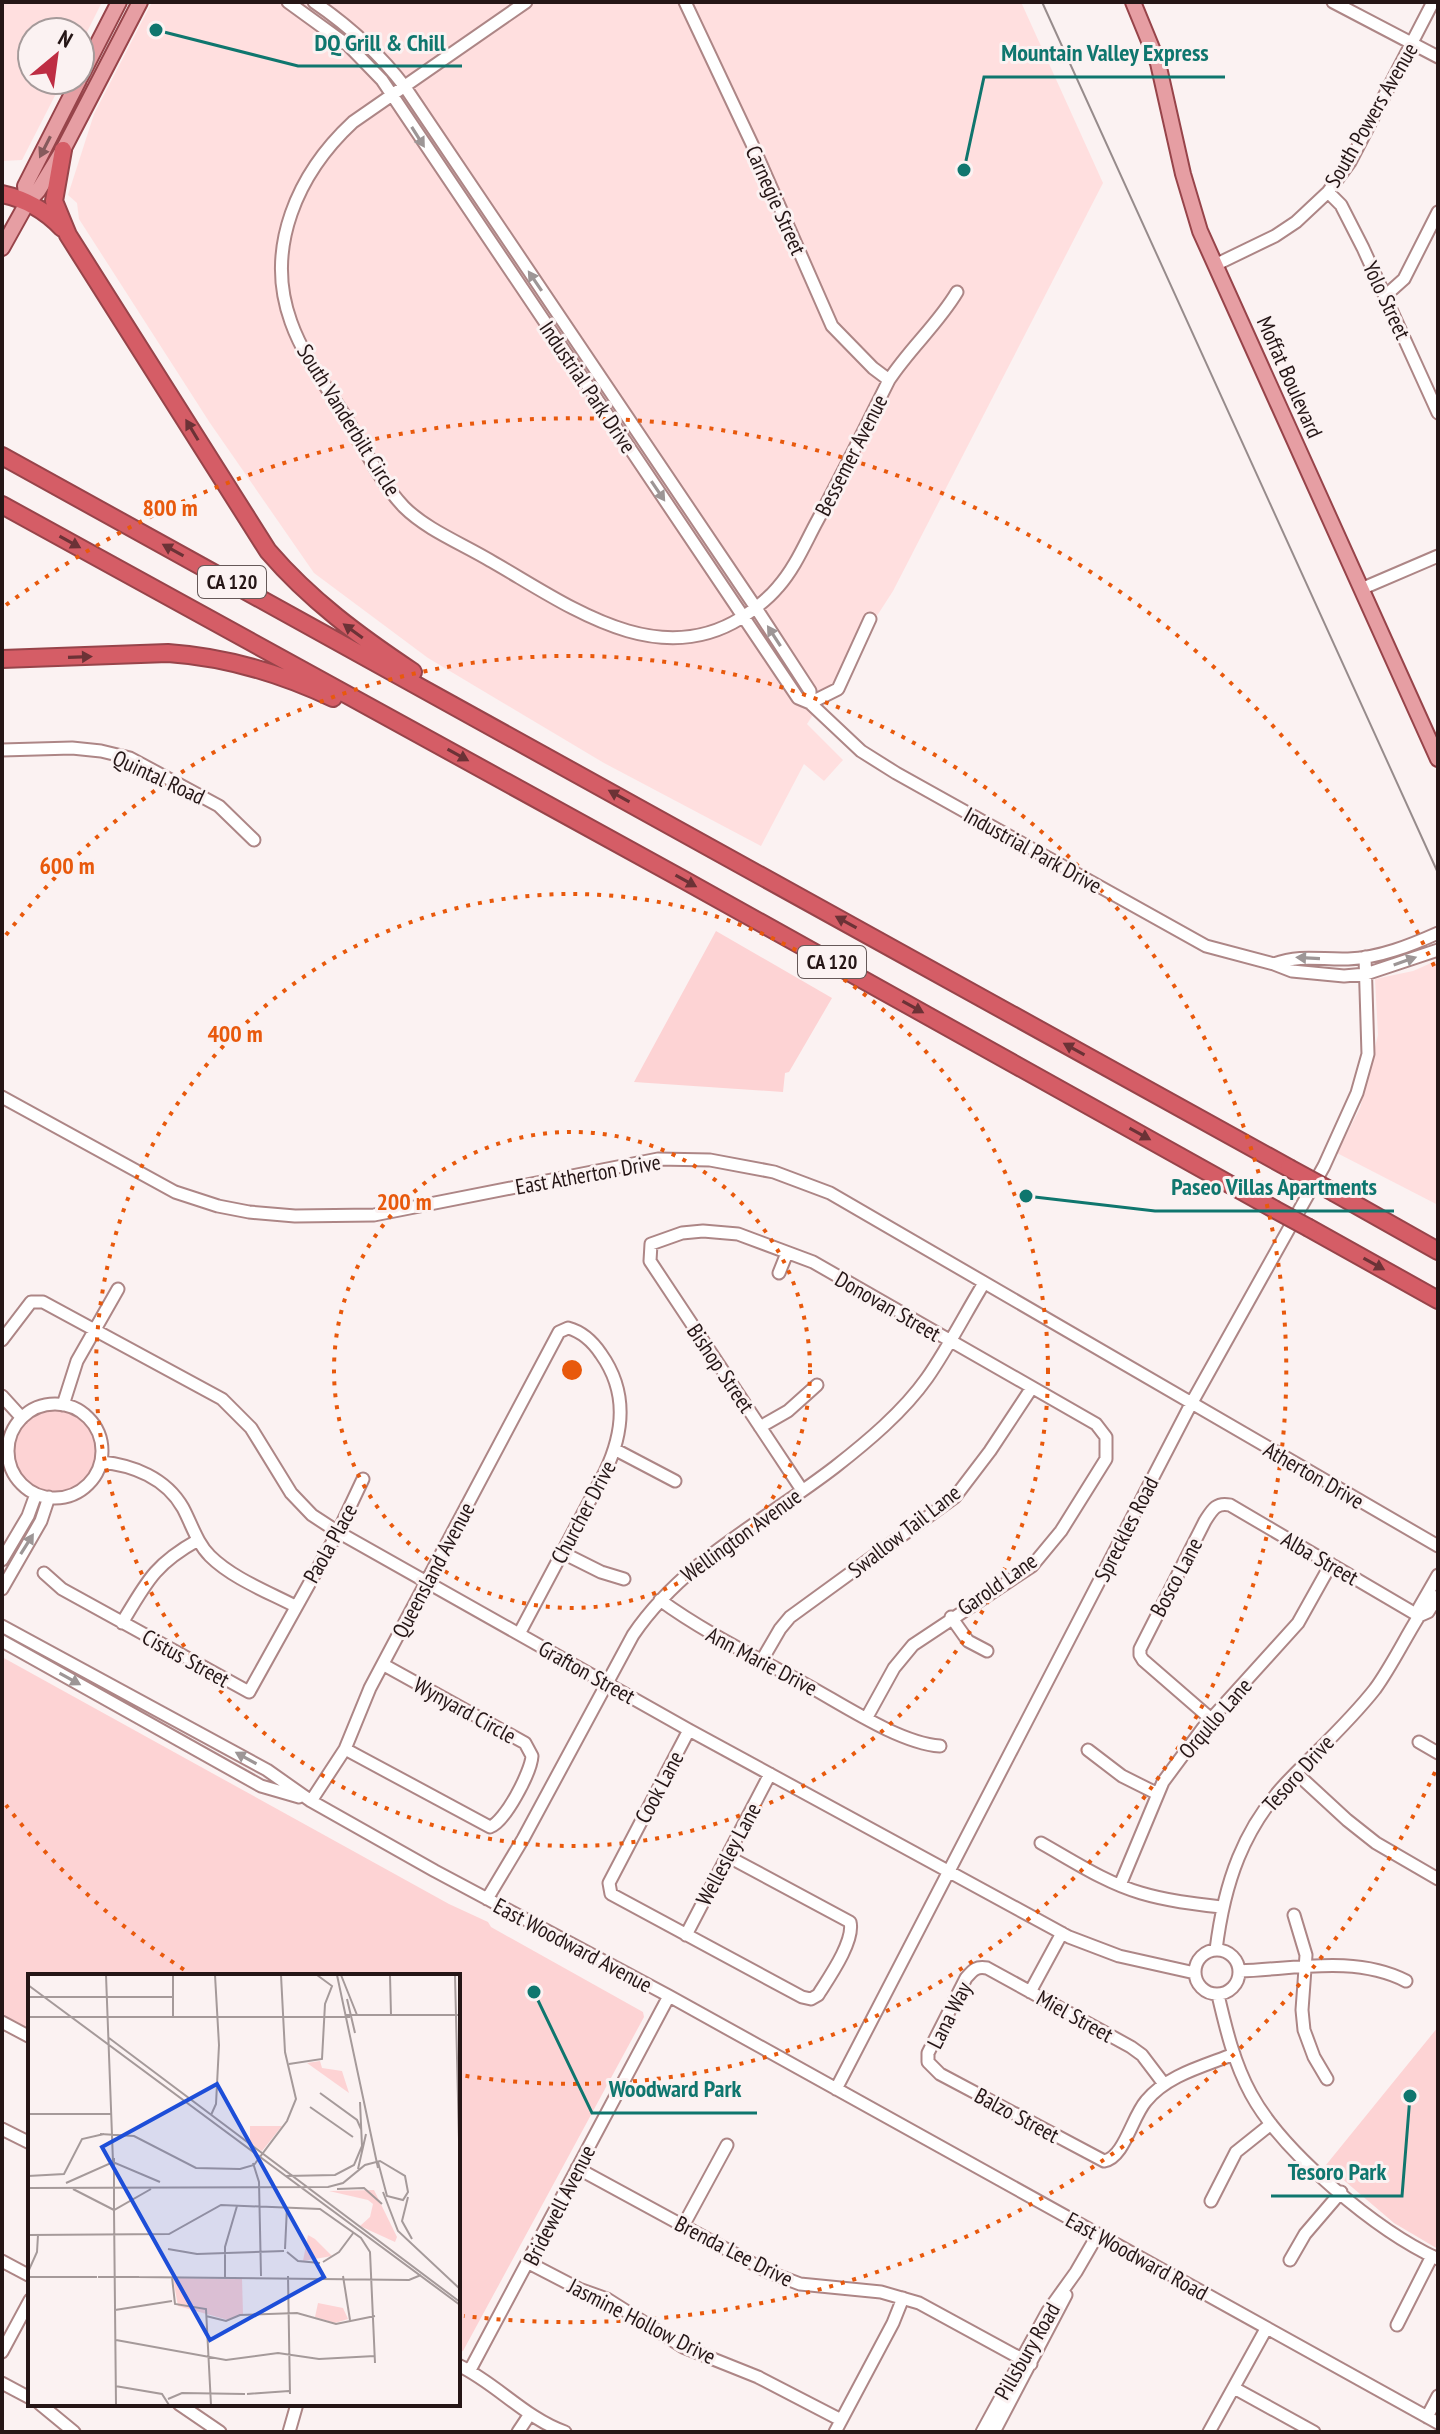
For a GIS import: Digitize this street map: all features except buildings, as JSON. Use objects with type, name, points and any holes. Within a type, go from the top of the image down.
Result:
[{"type":"highway","points":[[63,150],[54,201],[68,235],[268,551],[294,582],[349,629],[439,688],[462,709]]},
{"type":"highway","points":[[2,194],[50,216],[68,235]]},
{"type":"highway","name":"CA 120","points":[[2,456],[1438,1251]]},
{"type":"highway","name":"CA 120","points":[[2,505],[1438,1300]]},
{"type":"highway","points":[[2,659],[168,653],[193,655],[282,676],[357,710],[389,718]]},
{"type":"main road","points":[[111,61],[107,51],[121,13],[120,2]]},
{"type":"main road","points":[[96,48],[120,2]]},
{"type":"main road","points":[[2,248],[27,203],[63,150],[140,2]]},
{"type":"main road","name":"Moffat Boulevard","points":[[1133,2],[1158,63],[1183,174],[1200,231],[1438,759]]},
{"type":"main road","points":[[27,203],[25,186],[71,96]]},
{"type":"main road","points":[[65,108],[81,117]]},
{"type":"street","name":"Industrial Park Drive","points":[[288,2],[350,47],[382,80],[798,698],[810,703],[861,751],[1206,946],[1292,971],[1319,974],[1366,974],[1438,950]]},
{"type":"street","name":"Industrial Park Drive","points":[[314,2],[360,37],[405,87],[756,608],[810,691],[810,703]]},
{"type":"street","name":"South Vanderbilt Circle","points":[[526,2],[353,122],[336,138],[304,183],[284,236],[280,274],[291,323],[308,357],[388,487],[415,516],[577,610],[617,629],[675,638],[710,631],[744,616]]},
{"type":"street","name":"Carnegie Street","points":[[685,2],[832,326],[865,361],[889,380]]},
{"type":"street","points":[[1333,2],[1438,57]]},
{"type":"street","name":"South Powers Avenue","points":[[1215,265],[1275,236],[1328,192],[1350,162],[1433,2]]},
{"type":"street","name":"Yolo Street","points":[[1328,192],[1341,205],[1438,412]]},
{"type":"street","points":[[466,207],[479,199]]},
{"type":"street","points":[[1385,296],[1404,279],[1438,212]]},
{"type":"street","points":[[505,265],[518,257]]},
{"type":"street","name":"Bessemer Avenue","points":[[744,616],[786,577],[889,380],[905,356],[944,314],[957,292]]},
{"type":"street","points":[[1361,589],[1438,556]]},
{"type":"street","points":[[810,703],[838,689],[870,619]]},
{"type":"street","name":"Quintal Road","points":[[2,750],[72,748],[130,758],[219,806],[254,840]]},
{"type":"street","name":"Industrial Park Drive","points":[[1274,964],[1292,957],[1365,957],[1438,933]]},
{"type":"street","name":"Spreckles Road","points":[[836,2089],[1191,1404],[1324,1166],[1357,1093],[1368,1054],[1365,957]]},
{"type":"street","name":"East Atherton Drive","points":[[2,1097],[175,1192],[218,1206],[295,1216],[374,1215],[658,1159],[723,1163],[774,1172],[830,1193],[1191,1404]]},
{"type":"street","name":"Donovan Street","points":[[651,1244],[682,1233],[738,1234],[813,1262],[1096,1424],[1106,1437]]},
{"type":"street","name":"Bishop Street","points":[[651,1244],[650,1261],[802,1490]]},
{"type":"street","points":[[779,1273],[787,1253]]},
{"type":"street","name":"Wellington Avenue","points":[[487,1899],[633,1635],[660,1600],[690,1570],[835,1467],[892,1418],[927,1379],[984,1283]]},
{"type":"street","points":[[63,1405],[77,1361],[118,1289]]},
{"type":"street","name":"Grafton Street","points":[[2,1340],[31,1302],[43,1302],[222,1399],[251,1428],[291,1493],[312,1515],[426,1584],[1062,1933],[1119,1956],[1195,1973]]},
{"type":"street","name":"Churcher Drive","points":[[519,1634],[616,1450],[622,1416],[617,1385],[609,1365],[596,1347],[577,1330],[562,1329],[556,1339]]},
{"type":"street","name":"Queensland Avenue","points":[[311,1801],[345,1749],[357,1726],[366,1696],[556,1339]]},
{"type":"street","points":[[760,1427],[788,1411],[817,1385]]},
{"type":"street","name":"Swallow Tail Lane","points":[[762,1660],[790,1617],[955,1497],[1031,1389]]},
{"type":"street","points":[[2,1396],[22,1418]]},
{"type":"street","name":"Atherton Drive","points":[[1191,1404],[1438,1546]]},
{"type":"street","points":[[63,1405],[80,1411],[95,1427],[101,1440],[101,1462],[96,1475],[78,1493],[56,1498],[36,1494],[21,1484],[9,1463],[9,1440],[22,1418],[40,1407],[63,1405]]},
{"type":"street","name":"Garold Lane","points":[[867,1717],[907,1650],[951,1617],[1032,1566],[1061,1531],[1106,1459],[1106,1437]]},
{"type":"street","points":[[616,1450],[675,1481]]},
{"type":"street","points":[[101,1462],[124,1464],[158,1482],[183,1507],[198,1540],[211,1557],[230,1571],[295,1606]]},
{"type":"street","name":"Paola Place","points":[[249,1692],[338,1532],[363,1479]]},
{"type":"street","points":[[2,1560],[28,1516],[36,1494]]},
{"type":"street","points":[[2,1589],[41,1521],[49,1497]]},
{"type":"street","name":"Alba Street","points":[[1221,1503],[1230,1505],[1419,1616]]},
{"type":"street","name":"Bosco Lane","points":[[1211,1719],[1140,1655],[1143,1638],[1205,1521],[1215,1506],[1221,1503]]},
{"type":"street","points":[[122,1623],[160,1565],[198,1540]]},
{"type":"street","points":[[561,1552],[601,1572],[624,1579]]},
{"type":"street","name":"Orqullo Lane","points":[[1120,1885],[1158,1794],[1183,1752],[1298,1623],[1331,1564]]},
{"type":"street","name":"Cistus Street","points":[[44,1573],[62,1589],[249,1692]]},
{"type":"street","name":"Tesoro Drive","points":[[1216,1950],[1221,1907],[1231,1876],[1263,1812],[1375,1689],[1419,1616],[1419,1608],[1438,1575]]},
{"type":"street","name":"Tesoro Drive","points":[[1419,1616],[1428,1612],[1438,1596]]},
{"type":"street","name":"Ann Marie Drive","points":[[660,1600],[683,1618],[909,1739],[940,1746]]},
{"type":"street","points":[[951,1617],[968,1641],[987,1651]]},
{"type":"street","name":"East Woodward Avenue","points":[[2,1626],[267,1770],[311,1801],[487,1899],[836,2089]]},
{"type":"street","name":"East Woodward Avenue","points":[[2,1641],[261,1786],[311,1801]]},
{"type":"street","name":"Wynyard Circle","points":[[345,1749],[490,1827],[498,1824],[504,1816],[531,1765],[532,1756],[525,1743],[384,1665]]},
{"type":"street","name":"Cook Lane","points":[[686,1935],[611,1894],[609,1883],[689,1730]]},
{"type":"street","points":[[1419,1742],[1438,1753]]},
{"type":"street","points":[[1088,1750],[1122,1776],[1158,1794]]},
{"type":"street","points":[[1296,1773],[1376,1843],[1438,1879]]},
{"type":"street","name":"Wellesley Lane","points":[[686,1935],[770,1774]]},
{"type":"street","points":[[1041,1843],[1140,1893],[1221,1907]]},
{"type":"street","points":[[686,1935],[811,1999],[818,1995],[849,1940],[852,1930],[847,1919],[727,1856]]},
{"type":"street","points":[[1294,1915],[1306,1955],[1302,2010],[1304,2030],[1314,2057],[1327,2079]]},
{"type":"street","points":[[1030,1992],[1062,1933]]},
{"type":"street","points":[[1216,1950],[1232,1956],[1240,1971],[1234,1987],[1218,1995],[1202,1989],[1195,1973],[1201,1957],[1216,1950]]},
{"type":"street","name":"Miel Street","points":[[974,1969],[980,1966],[987,1968],[1131,2047],[1142,2055],[1164,2084]]},
{"type":"street","points":[[1240,1971],[1370,1967],[1406,1981]]},
{"type":"street","name":"Lana Way","points":[[928,2062],[928,2053],[966,1978],[974,1969]]},
{"type":"street","points":[[1218,1995],[1234,2054],[1251,2093],[1271,2124],[1341,2192],[1404,2241],[1435,2258],[1397,2325]]},
{"type":"street","name":"Bridewell Avenue","points":[[470,2370],[669,1996]]},
{"type":"street","points":[[2,2022],[28,2036]]},
{"type":"street","points":[[1164,2084],[1234,2054]]},
{"type":"street","name":"Balzo Street","points":[[928,2062],[953,2081],[1097,2159],[1110,2160],[1118,2154],[1147,2099],[1164,2084]]},
{"type":"street","name":"East Woodward Road","points":[[836,2089],[1435,2421]]},
{"type":"street","points":[[1211,2201],[1236,2152],[1271,2124]]},
{"type":"street","points":[[2,2129],[28,2142]]},
{"type":"street","points":[[683,2226],[727,2145]]},
{"type":"street","name":"Brenda Lee Drive","points":[[577,2168],[768,2272],[800,2284],[857,2289],[919,2303],[1026,2362]]},
{"type":"street","points":[[1290,2260],[1305,2234],[1341,2192]]},
{"type":"street","name":"Pillsbury Road","points":[[994,2432],[1048,2311],[1098,2234]]},
{"type":"street","points":[[2,2261],[28,2275]]},
{"type":"street","name":"Jasmine Hollow Drive","points":[[529,2263],[579,2289],[607,2299],[683,2347],[758,2377],[841,2420]]},
{"type":"street","points":[[835,2432],[903,2298]]},
{"type":"street","points":[[2,2352],[28,2304]]},
{"type":"street","points":[[1209,2432],[1266,2329]]},
{"type":"street","name":"Pillsbury Road","points":[[982,2432],[1026,2362]]},
{"type":"street","points":[[460,2366],[530,2414],[565,2432]]},
{"type":"street","points":[[2,2383],[28,2397]]},
{"type":"street","points":[[1234,2388],[1314,2432]]},
{"type":"street","points":[[1435,2421],[1438,2396]]},
{"type":"street","points":[[42,2406],[74,2432]]},
{"type":"street","points":[[182,2406],[220,2432]]},
{"type":"street","points":[[289,2432],[296,2406]]},
{"type":"street","points":[[518,2432],[530,2414]]},
{"type":"shaded area","points":[[2,2],[102,2],[95,16],[16,16],[16,96],[55,96],[22,160],[2,161]]},
{"type":"shaded area","points":[[152,2],[1021,2],[1103,183],[893,591],[807,724],[843,760],[824,781],[804,764],[761,846],[604,763],[428,658],[314,573],[210,423],[79,219],[77,203],[68,195],[94,114]]},
{"type":"shaded area","points":[[716,931],[832,998],[789,1072],[785,1073],[783,1092],[634,1082]]},
{"type":"shaded area","points":[[1438,960],[1438,1205],[1337,1153],[1360,1108],[1378,1035],[1375,979],[1413,971]]},
{"type":"shaded area","points":[[56,1408],[72,1412],[86,1421],[95,1435],[99,1451],[95,1467],[86,1481],[72,1490],[56,1494],[40,1490],[26,1481],[17,1467],[13,1451],[17,1435],[26,1421],[40,1412]]},
{"type":"shaded area","points":[[2,1657],[449,1904],[488,1922],[491,1927],[643,2012],[644,2017],[460,2352],[460,1974],[28,1974],[28,2028],[2,2014]]},
{"type":"shaded area","points":[[1438,2027],[1438,2249],[1394,2223],[1326,2165]]},
{"type":"railway","points":[[1042,2],[1438,873]]},
{"type":"place","name":"DQ Grill & Chill","points":[[156,30]]},
{"type":"place","name":"Mountain Valley Express","points":[[964,170]]},
{"type":"place","name":"Paseo Villas Apartments","points":[[1026,1196]]},
{"type":"place","name":"Woodward Park","points":[[534,1992]]},
{"type":"place","name":"Tesoro Park","points":[[1410,2096]]}]
